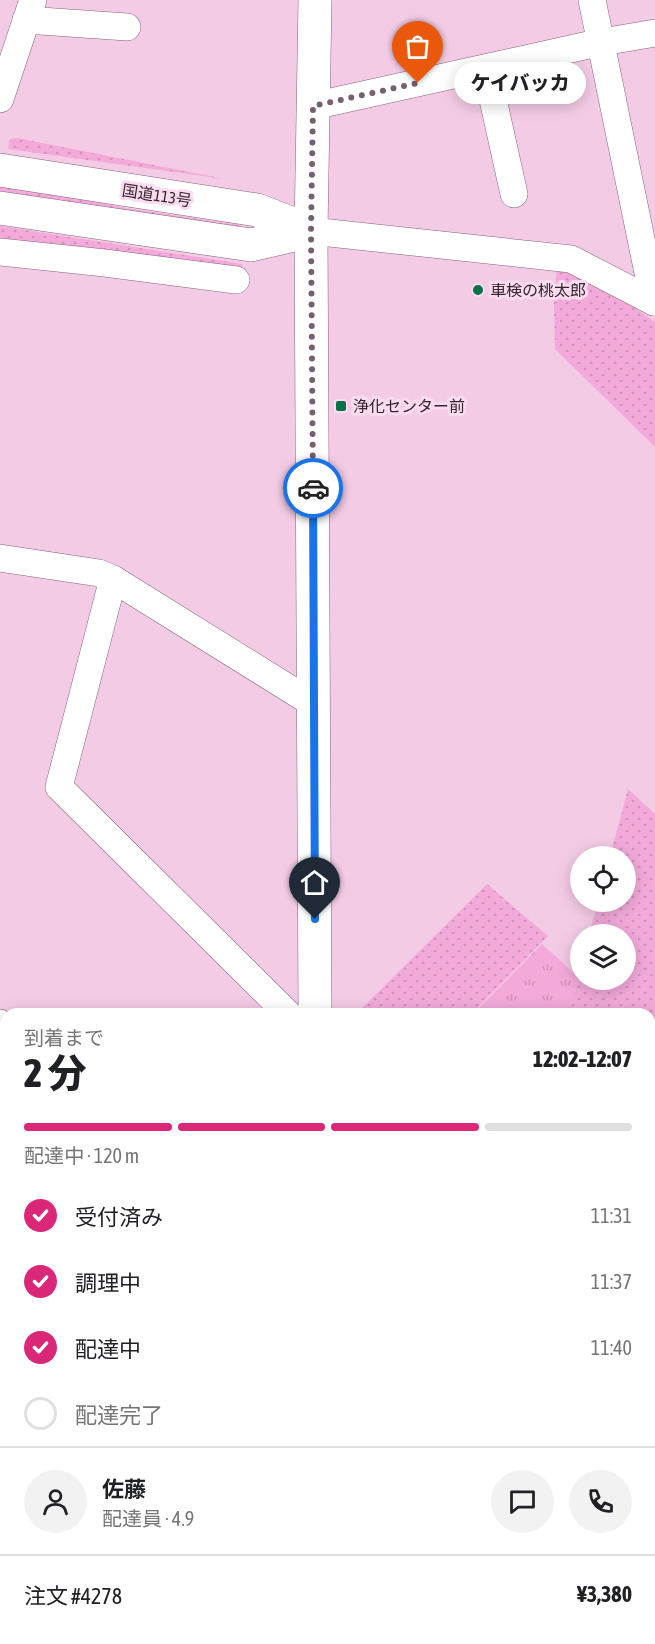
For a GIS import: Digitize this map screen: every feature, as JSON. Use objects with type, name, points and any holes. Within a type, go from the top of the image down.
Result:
[{"type":"main road","points":[[315,0],[311,231],[315,1008]]},
{"type":"main road","name":"国道113号","points":[[0,170],[257,210],[311,231]]},
{"type":"main road","points":[[0,208],[251,245],[311,231]]},
{"type":"street","points":[[311,231],[571,259],[654,302],[592,0]]},
{"type":"street","points":[[0,99],[30,10],[127,27]]},
{"type":"street","points":[[313,106],[602,42],[655,33]]},
{"type":"street","points":[[486,68],[514,194]]},
{"type":"street","points":[[0,252],[236,280]]},
{"type":"street","points":[[0,558],[99,573],[113,579],[314,704]]},
{"type":"street","points":[[113,579],[59,787],[282,1008]]},
{"type":"green space","points":[[17,138],[225,179],[8,149],[10,139]]},
{"type":"green space","points":[[0,181],[125,208],[239,225],[239,229],[0,194]]},
{"type":"green space","points":[[0,226],[242,264],[241,269],[0,239]]},
{"type":"green space","points":[[557,267],[569,269],[625,301],[655,322],[655,447],[555,349],[554,303]]},
{"type":"green space","points":[[628,789],[655,814],[655,1008],[570,1008],[575,990],[636,990],[636,924],[592,924],[595,912],[636,912],[636,846],[613,846]]},
{"type":"green space","points":[[487,884],[548,936],[477,1008],[362,1008]]},
{"type":"green space","points":[[542,944],[570,970],[570,990],[575,990],[570,1008],[479,1008]]},
{"type":"way so far","points":[[313,488],[311,231],[313,106],[418,83]]},
{"type":"place","name":"ケイバッカ","points":[[418,83]]},
{"type":"place","name":"車検の桃太郎","points":[[478,290]]},
{"type":"place","name":"浄化センター前","points":[[341,406]]},
{"type":"route","points":[[313,488],[315,919]]}]
